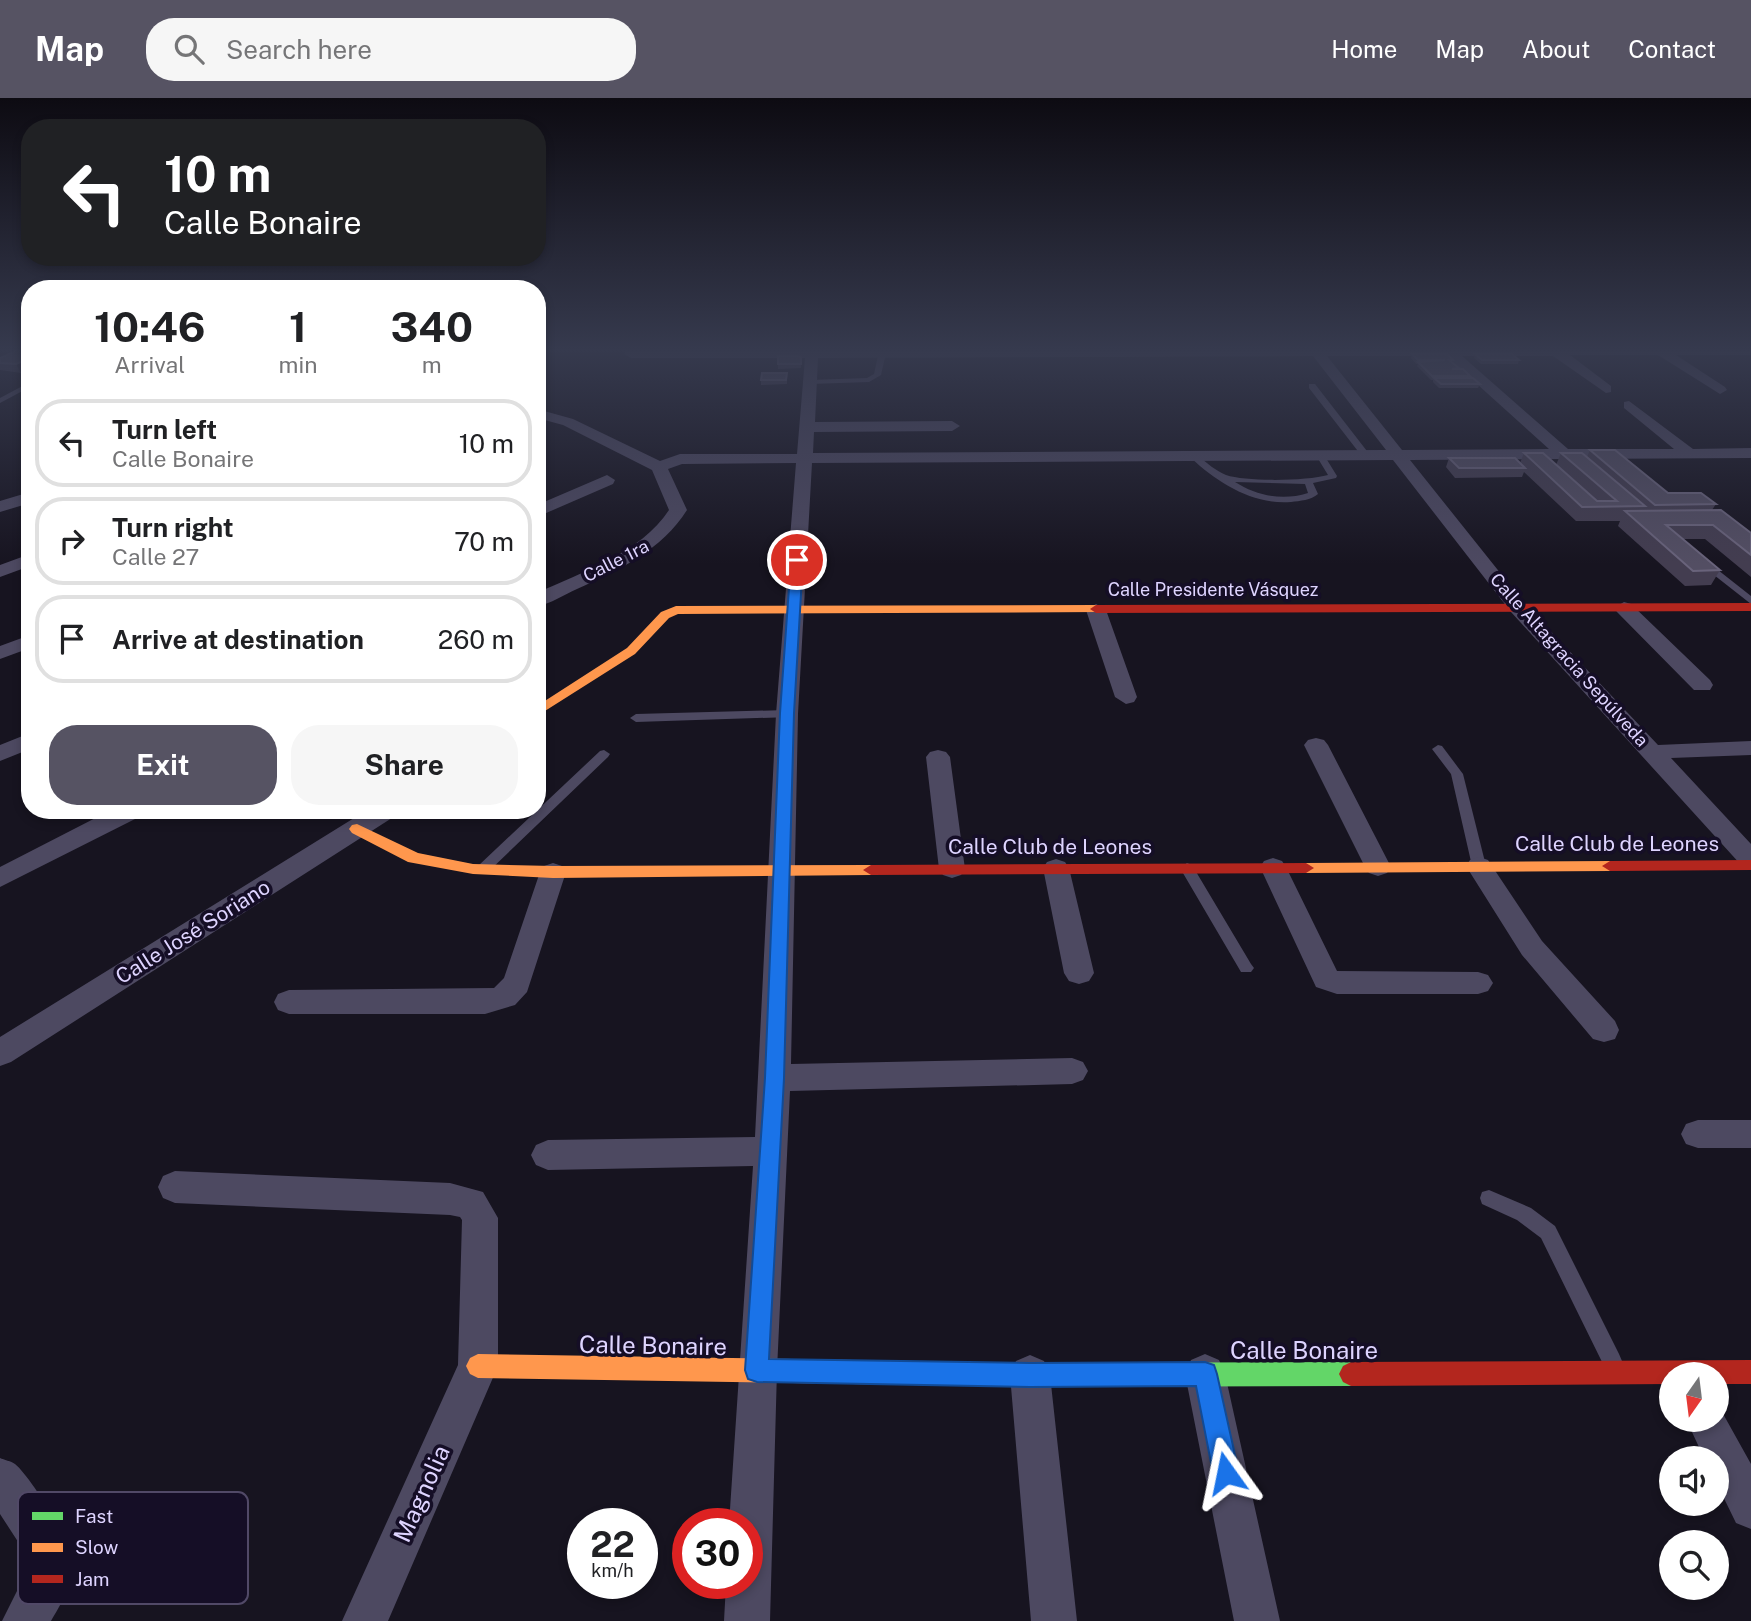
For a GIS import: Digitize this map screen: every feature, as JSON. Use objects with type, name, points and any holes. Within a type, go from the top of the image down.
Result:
[{"type":"street","points":[[548,430],[568,422]]},
{"type":"street","points":[[568,422],[659,467],[680,459],[1533,458],[1564,454],[1615,458],[1689,453],[1744,453],[1751,463]]},
{"type":"street","points":[[747,1621],[757,1370],[775,1078],[787,713],[807,422]]},
{"type":"street","name":"Calle Altagracia Sepúlveda","points":[[1373,422],[1518,608],[1751,862]]},
{"type":"street","points":[[1528,422],[1564,454]]},
{"type":"street","points":[[1650,422],[1689,453]]},
{"type":"street","points":[[807,427],[952,426]]},
{"type":"street","name":"Calle 1ra","points":[[546,596],[654,542],[673,524],[678,510],[659,467]]},
{"type":"street","points":[[546,508],[607,480]]},
{"type":"street","points":[[0,507],[21,500]]},
{"type":"street","points":[[0,571],[21,563]]},
{"type":"street","name":"Calle Presidente Vásquez","points":[[546,706],[631,650],[665,615],[676,610],[1751,607]]},
{"type":"street","points":[[1624,608],[1702,685]]},
{"type":"street","points":[[1097,610],[1126,697]]},
{"type":"street","points":[[0,653],[21,645]]},
{"type":"street","points":[[0,754],[21,744]]},
{"type":"street","points":[[1316,745],[1378,867]]},
{"type":"street","points":[[1651,752],[1751,748]]},
{"type":"street","points":[[938,757],[952,869]]},
{"type":"street","points":[[0,878],[115,819]]},
{"type":"street","name":"Calle José Soriano","points":[[0,1053],[372,819]]},
{"type":"street","name":"Calle Club de Leones","points":[[357,829],[396,851],[425,862],[482,870],[553,872],[1751,862]]},
{"type":"street","points":[[1479,866],[1532,948],[1604,1030]]},
{"type":"street","points":[[1273,867],[1326,979],[1337,983],[1478,984]]},
{"type":"street","points":[[1056,868],[1079,973]]},
{"type":"street","points":[[289,1002],[485,1002],[505,997],[517,984],[553,872]]},
{"type":"street","points":[[775,1078],[1072,1071]]},
{"type":"street","points":[[1698,1134],[1751,1134]]},
{"type":"street","points":[[548,1155],[771,1151]]},
{"type":"street","points":[[175,1187],[450,1199],[471,1203],[480,1217],[478,1366]]},
{"type":"street","name":"Calle Bonaire","points":[[478,1366],[1030,1375],[1659,1373]]},
{"type":"street","name":"Magnolia","points":[[365,1621],[478,1366]]},
{"type":"street","name":"Calle Bonaire","points":[[1729,1372],[1751,1372]]},
{"type":"street","points":[[1205,1374],[1257,1621]]},
{"type":"street","points":[[1030,1375],[1055,1621]]},
{"type":"street","points":[[1713,1432],[1751,1508]]},
{"type":"street","points":[[0,1479],[18,1505]]},
{"type":"street","points":[[25,1621],[35,1604]]},
{"type":"lane","points":[[1340,422],[1367,457]]},
{"type":"lane","points":[[1224,478],[1327,480],[1333,476],[1321,457]]},
{"type":"lane","points":[[1195,458],[1238,491],[1256,496],[1310,496],[1313,494],[1308,481]]},
{"type":"lane","points":[[1697,557],[1751,601]]},
{"type":"lane","points":[[636,718],[787,713]]},
{"type":"lane","points":[[1438,749],[1457,774],[1479,866]]},
{"type":"lane","points":[[546,809],[604,754]]},
{"type":"lane","points":[[482,870],[536,819]]},
{"type":"lane","points":[[1186,868],[1246,968]]},
{"type":"lane","points":[[1489,1198],[1524,1214],[1548,1232],[1618,1372]]},
{"type":"building","points":[[1590,450],[1615,450],[1668,493],[1701,493],[1716,504],[1655,505]]},
{"type":"building","points":[[1524,453],[1543,453],[1597,501],[1617,501],[1561,453],[1582,453],[1645,506],[1582,507]]},
{"type":"building","points":[[1449,458],[1515,458],[1525,468],[1459,468]]},
{"type":"building","points":[[1721,510],[1751,533],[1751,555],[1713,525],[1666,525],[1720,570],[1693,571],[1625,511]]},
{"type":"traffic: fast","points":[[1041,1375],[1351,1374]]},
{"type":"traffic: slow","points":[[546,706],[631,651],[665,615],[676,610],[1096,609]]},
{"type":"traffic: slow","points":[[357,829],[414,858],[473,869],[553,872],[871,870]]},
{"type":"traffic: slow","points":[[1306,868],[1610,866]]},
{"type":"traffic: slow","points":[[478,1366],[1041,1375]]},
{"type":"traffic: jam","points":[[1096,609],[1751,607]]},
{"type":"traffic: jam","points":[[1610,866],[1751,865]]},
{"type":"traffic: jam","points":[[871,870],[1306,868]]},
{"type":"traffic: jam","points":[[1351,1374],[1751,1372]]},
{"type":"route","points":[[797,560],[787,713],[775,1078],[757,1370],[1030,1375],[1205,1374],[1226,1473]]}]
